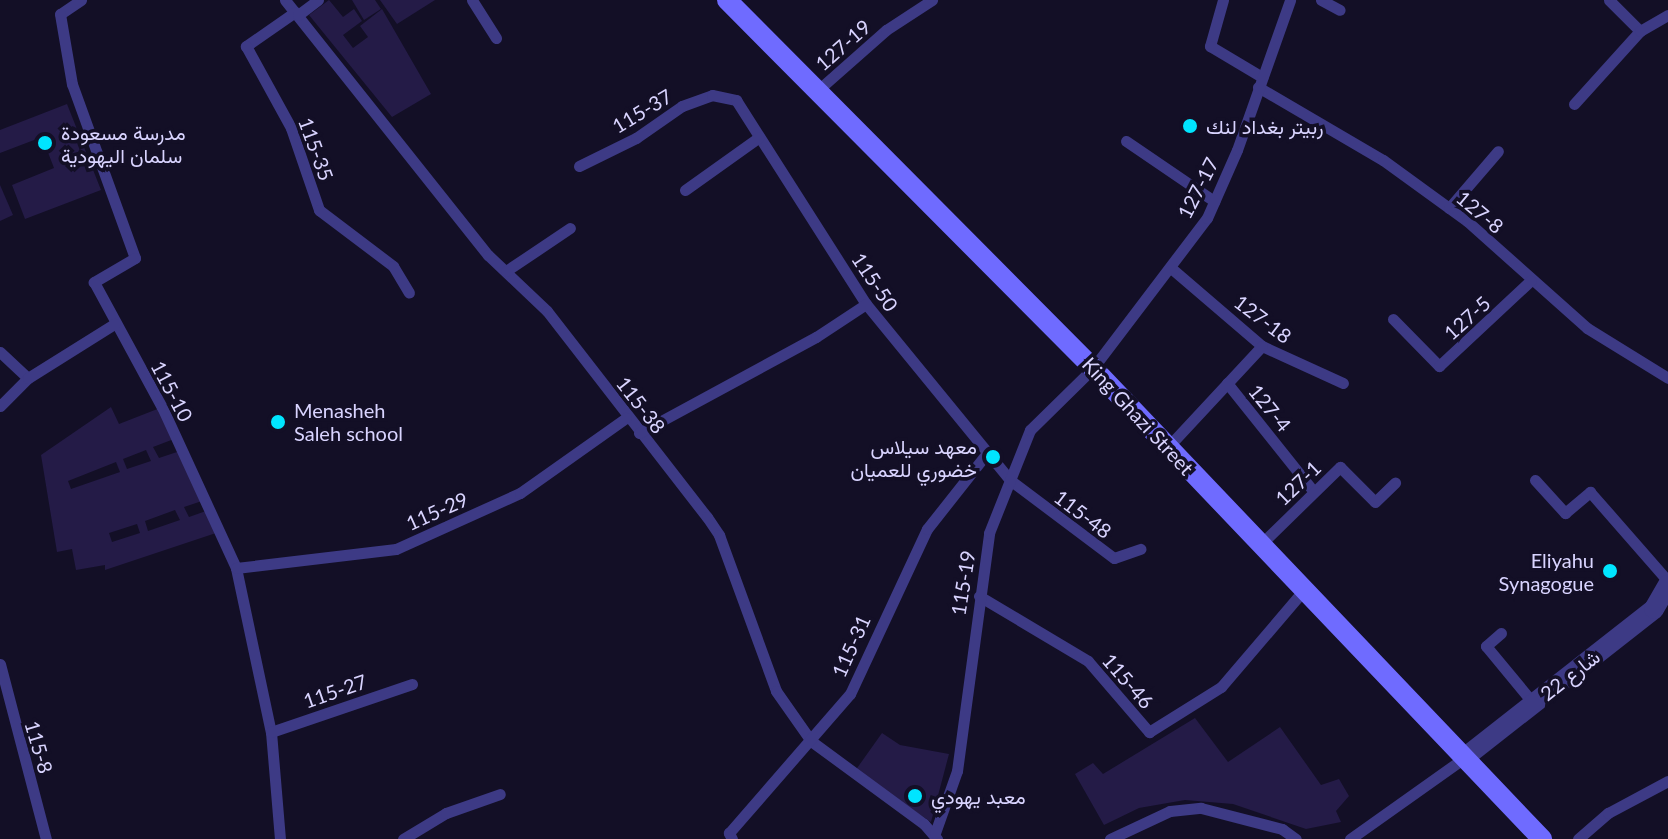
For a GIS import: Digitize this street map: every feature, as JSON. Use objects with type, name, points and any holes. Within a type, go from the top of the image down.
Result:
[{"type":"street","name":"King Ghazi Street","points":[[727,0],[1093,368],[1542,839]]},
{"type":"street","name":"شارع 22","points":[[1464,758],[1654,609],[1668,583]]},
{"type":"lane","name":"115-10","points":[[81,0],[60,14],[72,84],[135,258],[94,282],[114,324],[162,407],[236,568],[271,732],[280,839]]},
{"type":"lane","name":"115-38","points":[[285,0],[506,271],[547,311],[626,418],[719,535],[776,691],[811,741],[936,836]]},
{"type":"lane","points":[[297,14],[318,0]]},
{"type":"lane","points":[[472,0],[496,38]]},
{"type":"lane","name":"127-19","points":[[817,91],[886,30],[932,0]]},
{"type":"lane","name":"127-8","points":[[1223,0],[1210,46],[1260,82],[1383,160],[1449,208],[1587,328],[1668,378]]},
{"type":"lane","name":"127-17","points":[[1093,368],[1171,268],[1214,201],[1290,0]]},
{"type":"lane","points":[[1321,0],[1340,10]]},
{"type":"lane","points":[[1609,0],[1640,31]]},
{"type":"lane","name":"115-35","points":[[297,14],[246,46],[291,128],[319,210],[393,266],[409,293]]},
{"type":"lane","points":[[1574,104],[1640,31],[1668,15]]},
{"type":"lane","name":"115-50","points":[[726,95],[736,100],[866,304],[1010,480]]},
{"type":"lane","name":"115-37","points":[[579,166],[636,138],[682,106],[726,95]]},
{"type":"lane","points":[[685,190],[758,138]]},
{"type":"lane","points":[[1126,141],[1214,201]]},
{"type":"lane","points":[[1449,208],[1498,151]]},
{"type":"lane","points":[[506,271],[570,228]]},
{"type":"lane","name":"127-18","points":[[1171,268],[1262,346],[1343,383]]},
{"type":"lane","name":"127-5","points":[[1393,319],[1439,366],[1530,281]]},
{"type":"lane","points":[[639,433],[866,304]]},
{"type":"lane","points":[[0,406],[28,378],[114,324]]},
{"type":"lane","points":[[1168,447],[1262,346]]},
{"type":"lane","points":[[0,352],[28,378]]},
{"type":"lane","name":"115-19","points":[[936,836],[957,771],[989,533],[1030,430],[1093,368]]},
{"type":"lane","name":"127-4","points":[[1227,383],[1314,492]]},
{"type":"lane","name":"115-29","points":[[236,568],[396,549],[520,493],[626,418]]},
{"type":"lane","name":"115-31","points":[[732,839],[729,833],[850,694],[927,529],[987,453]]},
{"type":"lane","name":"127-1","points":[[1260,545],[1340,467],[1375,502],[1395,483]]},
{"type":"lane","name":"115-48","points":[[1010,480],[1114,558],[1140,549]]},
{"type":"lane","points":[[1535,480],[1565,513],[1590,492],[1668,583]]},
{"type":"lane","name":"115-46","points":[[979,596],[1088,661],[1149,732],[1221,687],[1303,591]]},
{"type":"lane","points":[[1501,633],[1486,646],[1534,704]]},
{"type":"lane","name":"115-8","points":[[0,664],[46,839]]},
{"type":"lane","name":"115-27","points":[[271,732],[412,684]]},
{"type":"lane","points":[[1350,839],[1464,758]]},
{"type":"lane","points":[[1578,839],[1618,807],[1668,781]]},
{"type":"lane","points":[[403,839],[446,813],[500,794]]},
{"type":"lane","points":[[1110,839],[1170,811],[1201,808],[1269,825],[1296,839]]},
{"type":"building","points":[[329,0],[343,17],[354,9],[362,21],[343,35],[353,48],[368,37],[360,26],[382,9],[431,94],[392,117],[309,15]]},
{"type":"building","points":[[352,0],[375,0],[381,9],[364,20]]},
{"type":"building","points":[[380,0],[435,0],[397,24]]},
{"type":"building","points":[[67,104],[101,190],[25,219],[12,185],[54,168],[42,137],[0,153],[0,130]]},
{"type":"building","points":[[0,185],[13,215],[0,221]]},
{"type":"building","points":[[111,407],[119,424],[160,408],[174,439],[153,447],[159,458],[180,451],[202,501],[184,507],[189,517],[206,511],[216,533],[105,570],[105,565],[76,570],[72,549],[57,552],[41,455]],"holes":[[[146,450],[151,461],[127,469],[123,459]],[[116,462],[120,472],[71,489],[68,481]],[[175,510],[180,520],[148,531],[145,521]],[[137,524],[140,533],[112,542],[109,533]]]},
{"type":"building","points":[[1195,718],[1228,762],[1280,727],[1321,785],[1339,779],[1349,796],[1336,811],[1341,822],[1306,829],[1233,804],[1185,800],[1139,808],[1104,825],[1075,774],[1093,763],[1103,774]]},
{"type":"building","name":"معبد يهودي","points":[[882,733],[900,745],[949,754],[931,822],[855,771]]},
{"type":"place","name":"ربيتر بغداد لنك","points":[[1190,126]]},
{"type":"place","name":"مدرسة مسعودة سلمان اليهودية","points":[[45,143]]},
{"type":"place","name":"Menasheh Saleh school","points":[[278,422]]},
{"type":"place","name":"معهد سيلاس خضوري للعميان","points":[[993,457]]},
{"type":"place","name":"Eliyahu Synagogue","points":[[1610,571]]},
{"type":"place","name":"معبد يهودي","points":[[915,796]]}]
